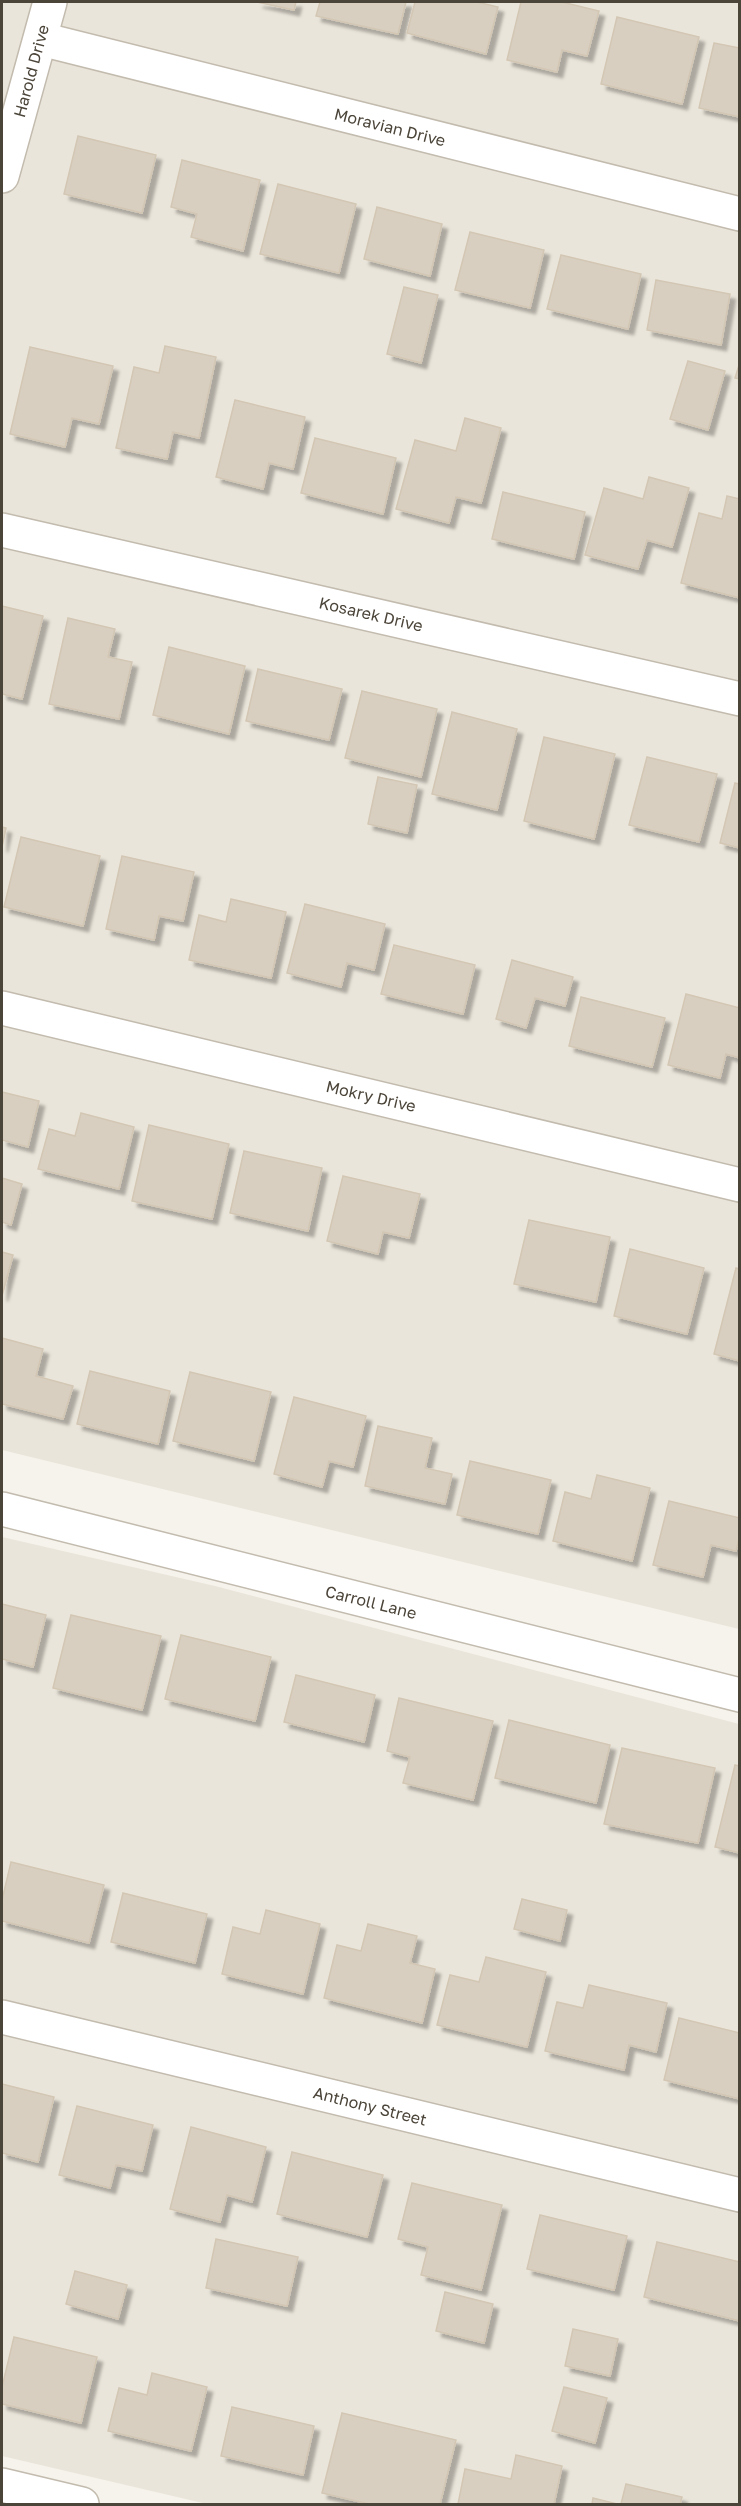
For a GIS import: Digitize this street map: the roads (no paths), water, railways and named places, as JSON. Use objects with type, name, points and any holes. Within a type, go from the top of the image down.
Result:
[{"type":"street","name":"Harold Drive","points":[[2,176],[50,2]]},
{"type":"street","name":"Moravian Drive","points":[[40,39],[740,214]]},
{"type":"street","name":"Kosarek Drive","points":[[2,530],[740,699]]},
{"type":"street","name":"Mokry Drive","points":[[2,1008],[740,1185]]},
{"type":"street","name":"Carroll Lane","points":[[2,1509],[740,1695]]},
{"type":"street","name":"Anthony Street","points":[[2,2017],[740,2194]]},
{"type":"street","points":[[2,2485],[82,2505]]}]
